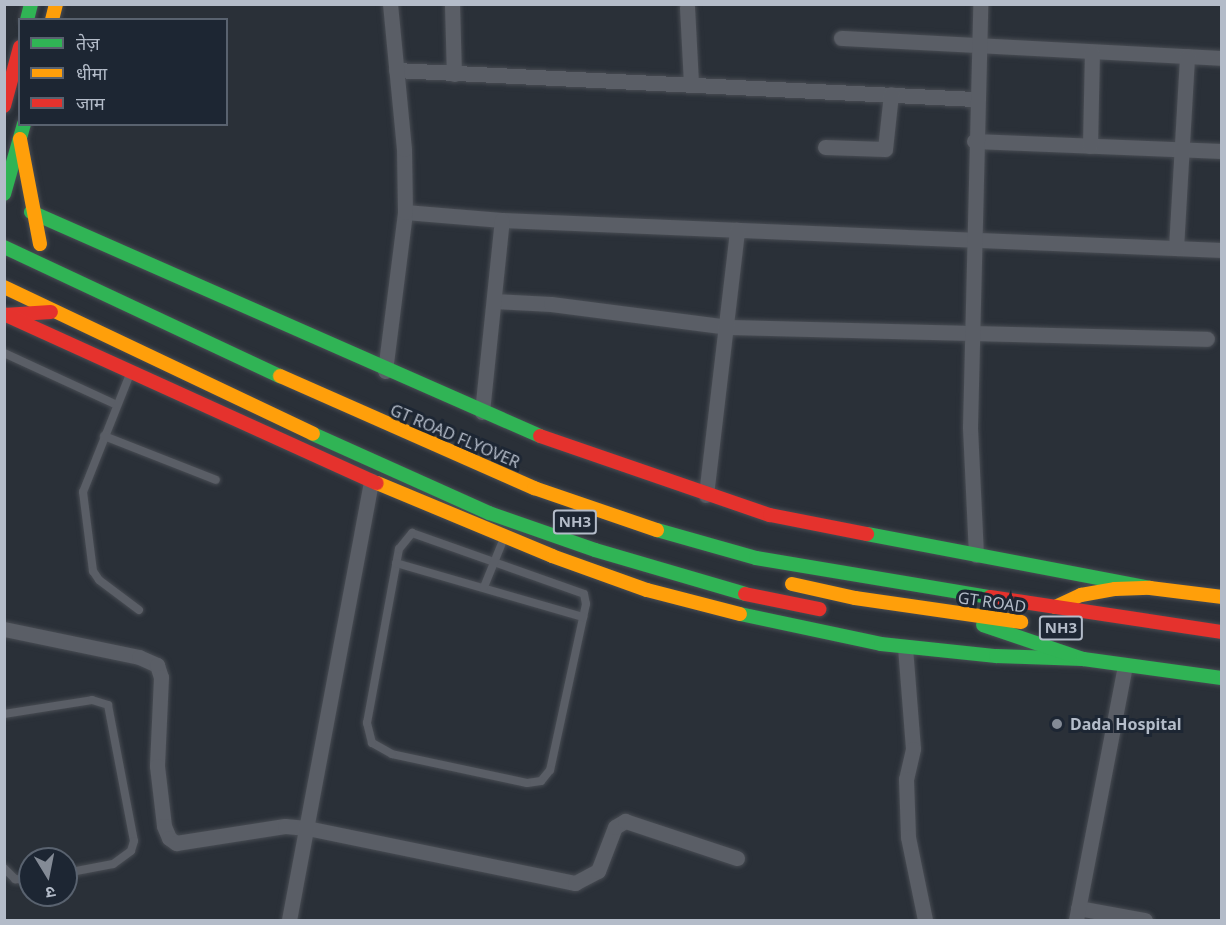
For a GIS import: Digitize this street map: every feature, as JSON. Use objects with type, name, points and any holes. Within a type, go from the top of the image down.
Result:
[{"type":"main road","points":[[4,106],[18,55]]},
{"type":"main road","points":[[4,194],[23,126]]},
{"type":"main road","points":[[20,139],[31,212],[45,246],[22,235]]},
{"type":"main road","points":[[31,212],[385,372],[482,412],[706,495],[770,515],[1150,588],[1221,597]]},
{"type":"main road","name":"GT ROAD FLYOVER","points":[[4,247],[337,402],[534,488],[645,527],[756,558],[917,586]]},
{"type":"main road","points":[[4,287],[329,442],[489,513],[595,550],[738,593],[831,611]]},
{"type":"main road","points":[[5,315],[56,312]]},
{"type":"main road","points":[[5,315],[371,481],[504,536],[647,590],[785,626],[905,647],[996,656],[1083,659],[1221,678]]},
{"type":"main road","points":[[807,551],[859,563],[917,586]]},
{"type":"main road","name":"NH3","points":[[779,581],[901,606]]},
{"type":"main road","name":"GT ROAD","points":[[917,586],[1221,632]]},
{"type":"main road","points":[[1052,608],[1081,595],[1150,588]]},
{"type":"main road","points":[[854,612],[901,606]]},
{"type":"main road","name":"GT ROAD","points":[[901,606],[1035,624]]},
{"type":"main road","points":[[949,612],[1083,659]]},
{"type":"street","points":[[385,372],[405,212],[404,149],[390,4]]},
{"type":"street","points":[[452,4],[454,74]]},
{"type":"street","points":[[976,555],[970,427],[974,141],[980,4]]},
{"type":"street","points":[[687,7],[691,83]]},
{"type":"street","points":[[841,39],[978,48],[1221,58]]},
{"type":"street","points":[[1089,146],[1092,53]]},
{"type":"street","points":[[1176,248],[1187,56]]},
{"type":"street","points":[[396,70],[975,99]]},
{"type":"street","points":[[825,147],[885,149],[891,94]]},
{"type":"street","points":[[974,141],[1221,151]]},
{"type":"street","points":[[405,212],[502,220],[1221,250]]},
{"type":"street","points":[[482,412],[502,220]]},
{"type":"street","points":[[706,495],[737,230]]},
{"type":"street","points":[[494,301],[551,304],[727,327],[972,331],[1207,339]]},
{"type":"street","points":[[289,921],[371,481]]},
{"type":"street","points":[[4,629],[150,659],[157,665],[161,677],[157,766],[163,818],[169,838],[187,844],[253,830],[307,828],[575,884],[598,871],[615,827],[625,821],[737,858]]},
{"type":"street","points":[[905,647],[913,749],[906,779],[908,837],[925,921]]},
{"type":"street","points":[[1125,666],[1077,914],[1145,921]]},
{"type":"lane","points":[[4,353],[117,405]]},
{"type":"lane","points":[[131,372],[82,492],[89,558],[99,580],[139,610]]},
{"type":"lane","points":[[104,436],[216,480]]},
{"type":"lane","points":[[412,533],[494,562],[580,591],[585,598],[583,617],[550,770],[541,781],[527,783],[392,754],[372,743],[367,723],[396,563],[403,540],[412,533]]},
{"type":"lane","points":[[484,587],[504,536]]},
{"type":"lane","points":[[396,563],[583,617]]},
{"type":"lane","points":[[4,714],[92,700],[108,705],[134,841],[131,851],[113,864],[78,871]]},
{"type":"lane","points":[[4,868],[18,879]]},
{"type":"traffic: fast","points":[[28,18],[31,4]]},
{"type":"traffic: fast","points":[[4,194],[23,126]]},
{"type":"traffic: fast","points":[[31,212],[540,436]]},
{"type":"traffic: fast","points":[[4,247],[280,376]]},
{"type":"traffic: fast","points":[[313,434],[489,513],[595,550],[745,594]]},
{"type":"traffic: fast","points":[[657,530],[756,558],[990,597]]},
{"type":"traffic: fast","points":[[867,534],[1150,588]]},
{"type":"traffic: fast","points":[[740,614],[881,644],[996,656],[1083,659]]},
{"type":"traffic: fast","points":[[983,625],[1083,659],[1222,678]]},
{"type":"traffic: slow","points":[[52,18],[56,4]]},
{"type":"traffic: slow","points":[[20,139],[40,244]]},
{"type":"traffic: slow","points":[[4,287],[313,434]]},
{"type":"traffic: slow","points":[[280,376],[534,488],[657,530]]},
{"type":"traffic: slow","points":[[377,483],[552,556],[647,590],[740,614]]},
{"type":"traffic: slow","points":[[792,584],[855,598],[1021,622]]},
{"type":"traffic: slow","points":[[1055,607],[1081,595],[1115,589],[1150,588],[1222,597]]},
{"type":"traffic: jam","points":[[4,106],[18,54]]},
{"type":"traffic: jam","points":[[4,315],[51,312]]},
{"type":"traffic: jam","points":[[6,315],[377,483]]},
{"type":"traffic: jam","points":[[540,436],[770,515],[867,534]]},
{"type":"traffic: jam","points":[[745,594],[819,609]]},
{"type":"traffic: jam","points":[[990,597],[1222,632]]},
{"type":"place","name":"Dada Hospital","points":[[1057,724]]}]
